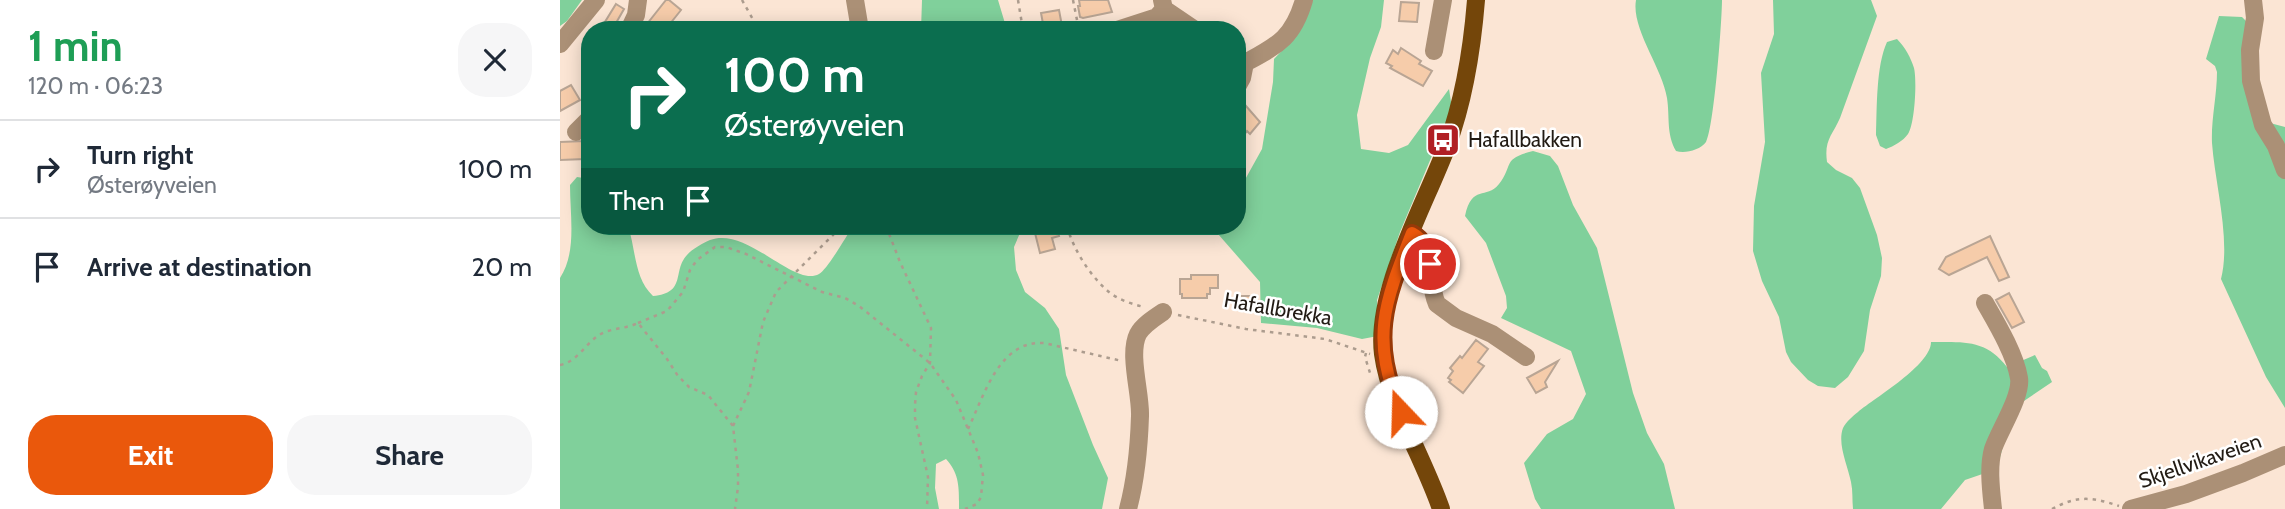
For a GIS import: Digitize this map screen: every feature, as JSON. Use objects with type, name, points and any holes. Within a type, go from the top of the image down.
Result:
[{"type":"main road","points":[[1441,509],[1392,391],[1383,356],[1383,324],[1393,283],[1454,123],[1471,44],[1476,0]]},
{"type":"street","points":[[560,44],[596,0]]},
{"type":"street","points":[[633,21],[638,0]]},
{"type":"street","points":[[855,0],[858,21]]},
{"type":"street","points":[[1246,58],[1270,50],[1288,36],[1304,0]]},
{"type":"street","points":[[1434,51],[1443,0]]},
{"type":"street","points":[[2253,0],[2255,18],[2250,50],[2251,81],[2263,125],[2276,146],[2285,170]]},
{"type":"street","points":[[1145,21],[1157,17],[1163,4],[1184,21]]},
{"type":"street","points":[[576,132],[581,127]]},
{"type":"street","points":[[1412,233],[1420,237],[1427,250],[1437,304],[1456,318],[1492,334],[1525,357]]},
{"type":"street","points":[[1985,303],[2008,346],[2020,379],[2012,407],[1993,451],[1990,486],[1993,509]]},
{"type":"street","points":[[1128,509],[1138,449],[1140,414],[1134,348],[1138,334],[1163,312]]},
{"type":"street","name":"Skjellvikaveien","points":[[2129,509],[2204,488],[2285,455]]},
{"type":"path","points":[[741,0],[754,21]]},
{"type":"path","points":[[1018,0],[1022,21]]},
{"type":"path","points":[[1073,0],[1077,21]]},
{"type":"path","points":[[735,509],[738,479],[733,426],[749,393],[769,304],[790,276],[833,235]]},
{"type":"path","points":[[890,235],[931,328],[930,363],[922,376],[915,405],[915,418],[928,477],[927,509]]},
{"type":"path","name":"Hafallbrekka","points":[[1071,235],[1083,260],[1109,293],[1125,302],[1246,328],[1316,337],[1376,357],[1383,356]]},
{"type":"path","points":[[560,365],[568,363],[605,332],[627,328],[667,311],[683,292],[690,270],[697,260],[716,247],[726,247],[746,254],[822,292],[845,298],[859,306],[930,363],[956,400],[978,453],[983,488],[981,497],[977,503],[965,509]]},
{"type":"path","points":[[638,323],[678,376],[689,387],[708,395],[733,426]]},
{"type":"path","points":[[968,429],[998,367],[1008,356],[1024,346],[1034,342],[1044,343],[1121,361],[1136,361]]},
{"type":"path","points":[[2052,509],[2079,498],[2098,499],[2129,509]]},
{"type":"green space","points":[[560,0],[582,0],[567,21],[560,26]]},
{"type":"green space","points":[[922,0],[998,0],[1004,21],[921,21]]},
{"type":"green space","points":[[1313,0],[1384,0],[1381,27],[1370,58],[1357,115],[1361,149],[1389,153],[1408,145],[1449,89],[1452,108],[1400,232],[1377,300],[1378,336],[1362,339],[1317,328],[1261,323],[1260,282],[1219,235],[1246,235],[1246,178],[1262,149],[1274,59],[1290,42]]},
{"type":"green space","points":[[1636,0],[1722,0],[1709,133],[1703,145],[1688,152],[1676,151],[1673,144],[1664,86],[1642,36]]},
{"type":"green space","points":[[1773,0],[1871,0],[1877,16],[1827,148],[1827,162],[1852,178],[1860,188],[1877,235],[1882,258],[1881,276],[1870,310],[1864,351],[1848,377],[1835,388],[1818,386],[1808,380],[1791,362],[1786,352],[1779,317],[1762,281],[1753,251],[1754,206],[1765,142],[1761,73],[1774,34]]},
{"type":"green space","points":[[2219,16],[2242,17],[2250,25],[2254,82],[2270,123],[2285,127],[2285,408],[2266,377],[2221,279],[2224,264],[2223,230],[2212,143],[2217,72],[2215,66],[2206,59]]},
{"type":"green space","points":[[1897,39],[1903,45],[1914,68],[1914,111],[1908,134],[1886,149],[1880,146],[1876,135],[1879,75],[1887,42]]},
{"type":"green space","points":[[1533,151],[1550,156],[1558,166],[1573,205],[1597,248],[1633,393],[1647,433],[1664,464],[1675,509],[1541,509],[1535,499],[1524,463],[1547,434],[1573,419],[1586,394],[1571,351],[1501,318],[1507,308],[1506,296],[1486,243],[1465,216],[1471,200],[1494,189],[1512,160]]},
{"type":"green space","points":[[577,177],[581,178],[581,235],[630,235],[642,281],[653,296],[671,291],[687,255],[710,240],[724,238],[739,241],[797,273],[809,276],[823,271],[847,235],[1019,235],[1014,247],[1016,270],[1025,292],[1045,308],[1059,329],[1066,375],[1108,478],[1102,509],[959,509],[956,476],[946,459],[936,464],[935,488],[939,509],[560,509],[560,278],[571,245],[570,185]]},
{"type":"green space","points":[[1931,342],[1973,344],[1991,351],[2007,367],[2035,355],[2052,382],[2021,403],[2003,446],[1997,469],[1965,480],[1941,509],[1853,509],[1852,485],[1842,448],[1843,428],[1856,414],[1913,370],[1929,351]]},
{"type":"building","points":[[666,0],[681,10],[672,21],[649,21]]},
{"type":"building","points":[[1079,0],[1108,0],[1112,12],[1080,17]]},
{"type":"building","points":[[1401,2],[1419,3],[1417,22],[1399,21]]},
{"type":"building","points":[[616,4],[624,9],[617,21],[606,21]]},
{"type":"building","points":[[1059,10],[1061,21],[1042,21],[1041,13]]},
{"type":"building","points":[[1401,48],[1421,61],[1419,64],[1432,71],[1423,86],[1390,68],[1392,66],[1386,63],[1393,50],[1398,54]]},
{"type":"building","points":[[571,85],[580,100],[560,111],[560,91]]},
{"type":"building","points":[[1246,106],[1260,122],[1250,134],[1247,131]]},
{"type":"building","points":[[581,141],[581,159],[560,160],[560,142]]},
{"type":"building","points":[[1036,235],[1059,235],[1052,238],[1055,249],[1040,253]]},
{"type":"building","points":[[1990,236],[2009,277],[1999,281],[1987,257],[1949,275],[1939,269],[1946,257]]},
{"type":"building","points":[[1191,275],[1218,275],[1218,288],[1210,288],[1207,298],[1182,298],[1180,279],[1191,279]]},
{"type":"building","points":[[2009,293],[2024,322],[2012,328],[1996,300]]},
{"type":"building","points":[[1242,296],[1256,296],[1256,310],[1242,310]]},
{"type":"building","points":[[1476,340],[1488,349],[1478,362],[1484,366],[1463,393],[1449,382],[1451,380],[1448,378],[1453,371],[1450,368]]},
{"type":"building","points":[[1558,361],[1545,382],[1547,387],[1536,393],[1527,378]]},
{"type":"place","name":"Hafallbakken","points":[[1443,140]]},
{"type":"route","points":[[1401,412],[1387,372],[1382,338],[1393,283],[1412,233],[1420,237],[1425,244],[1430,264]]}]
